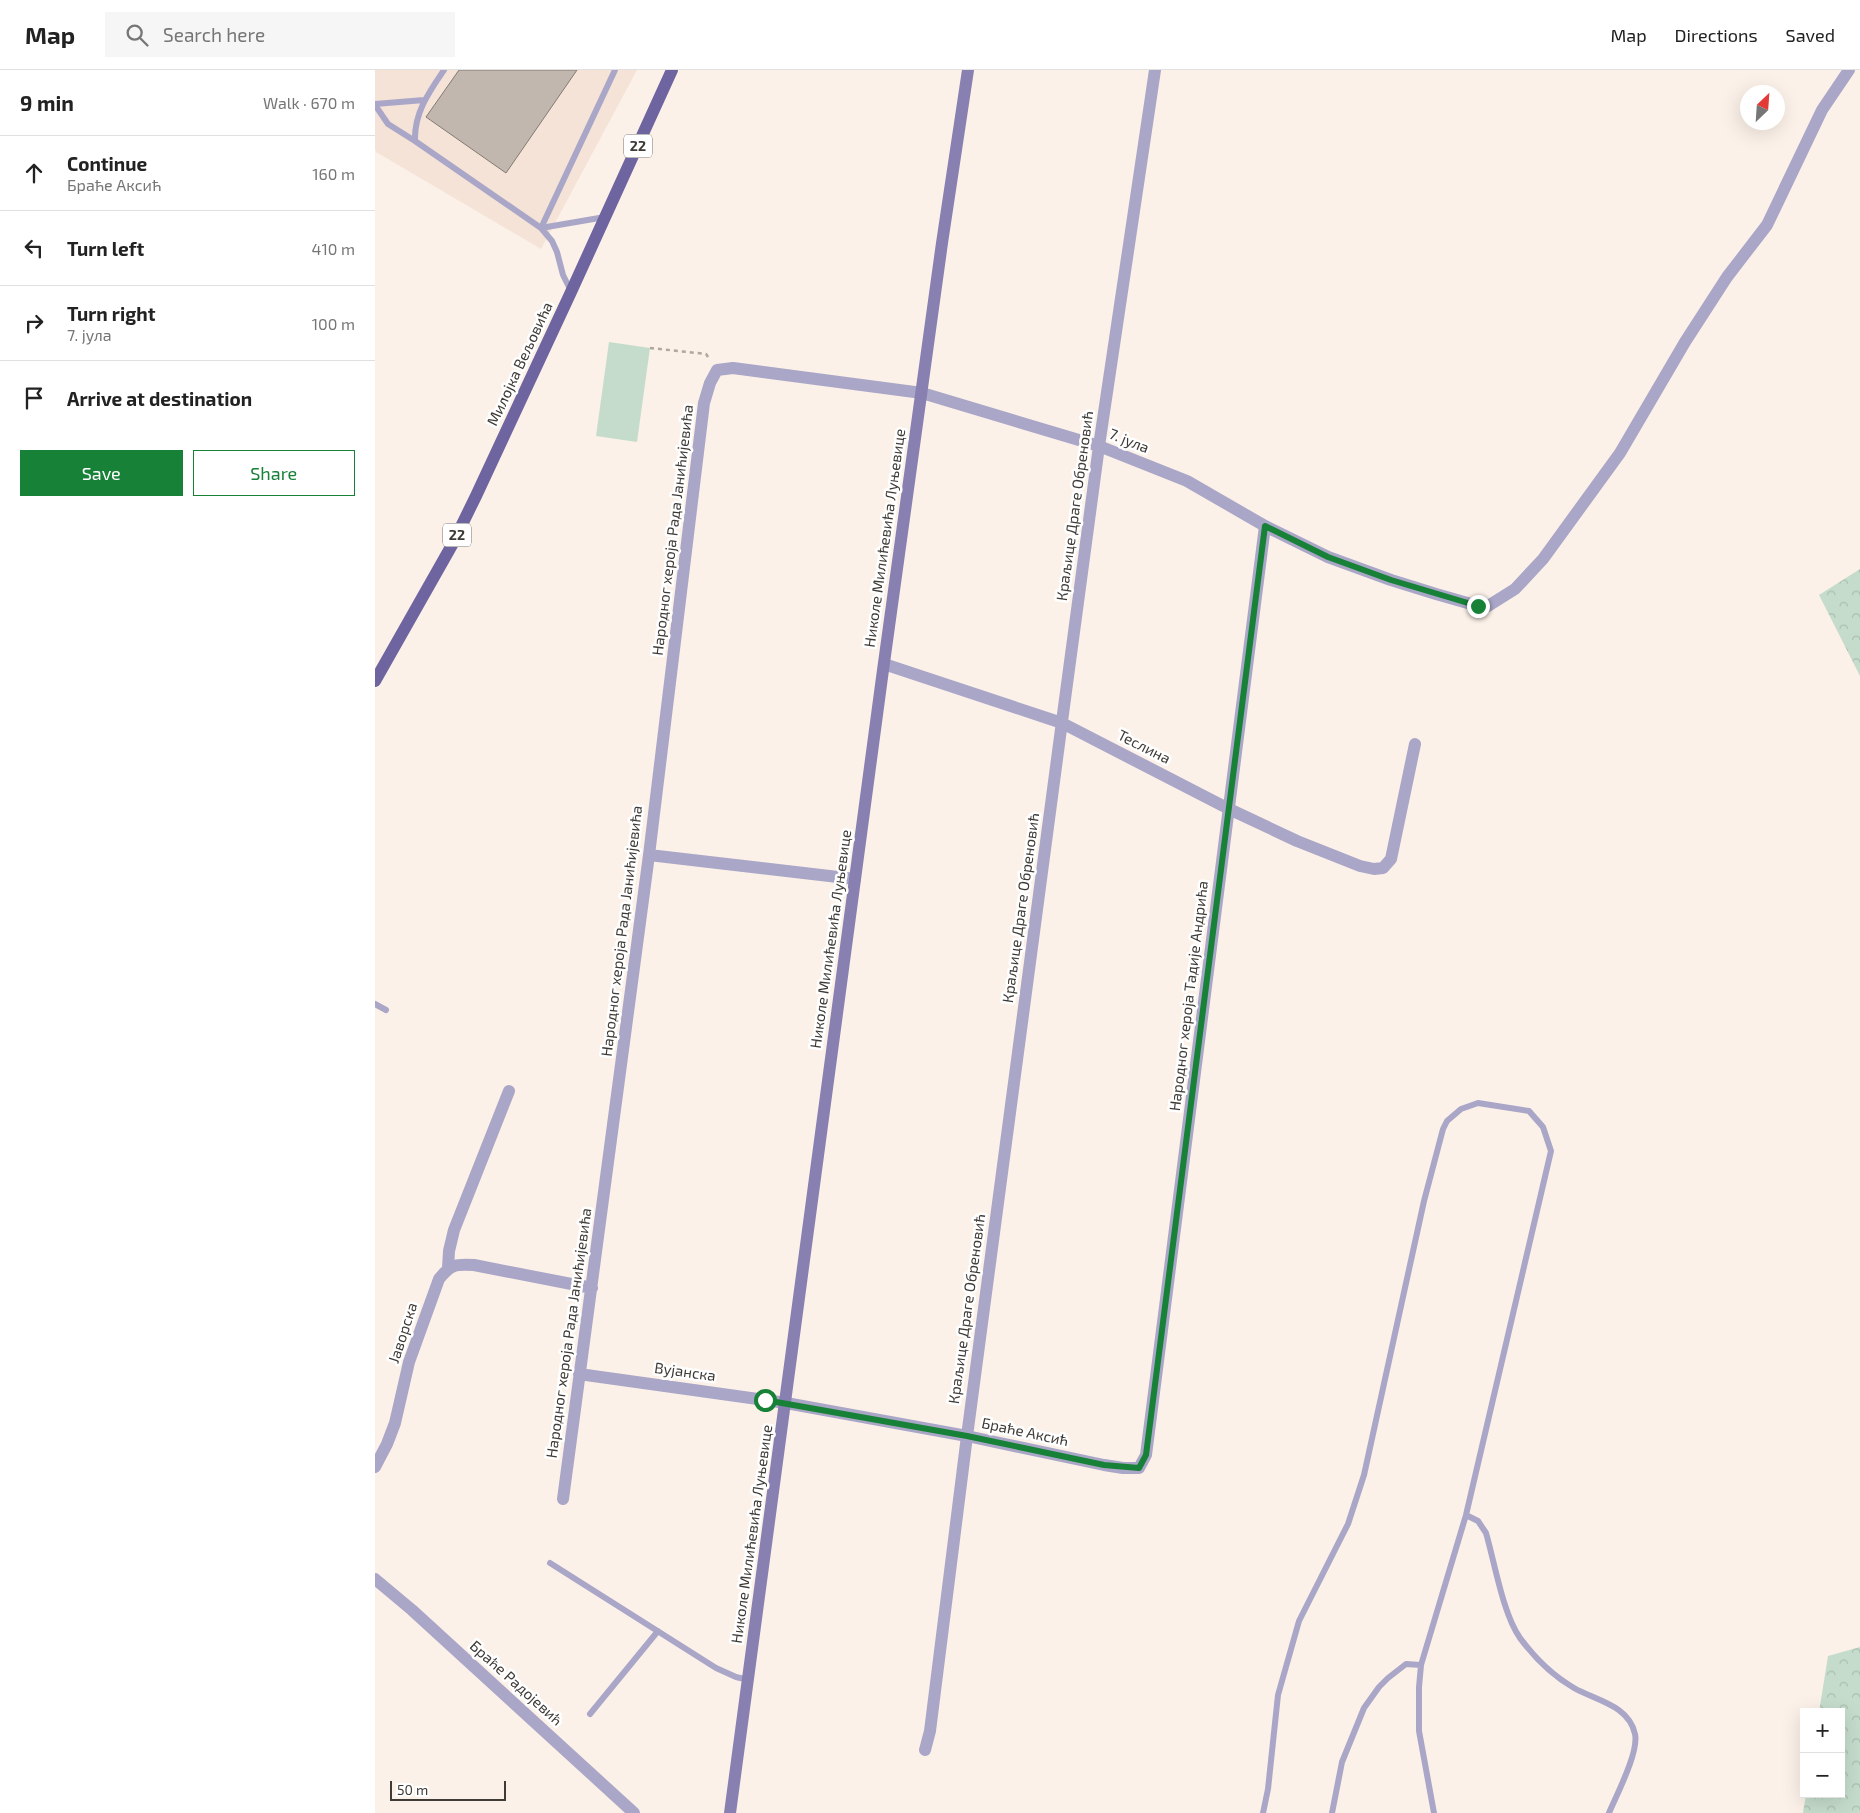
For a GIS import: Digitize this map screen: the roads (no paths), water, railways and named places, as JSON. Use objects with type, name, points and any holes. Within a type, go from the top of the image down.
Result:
[{"type":"main road","name":"Милојка Вељовића","points":[[375,681],[452,545],[571,292],[671,70]]},
{"type":"street","name":"Николе Милићевића Луњевице","points":[[731,1813],[884,664],[942,243],[968,70]]},
{"type":"street","name":"Краљице Драге Обреновић","points":[[925,1750],[930,1731],[967,1436],[1099,446],[1155,70]]},
{"type":"street","name":"7. јула","points":[[717,370],[733,368],[922,393],[1099,446],[1187,481],[1265,526],[1328,557],[1391,580],[1478,606],[1488,606],[1509,594],[1543,559],[1620,453],[1685,342],[1727,277],[1767,225],[1822,110],[1849,70]]},
{"type":"street","name":"Народног хероја Рада Јанићијевића","points":[[563,1499],[649,854],[705,404],[710,383],[717,370]]},
{"type":"street","name":"Народног хероја Тадије Андрића","points":[[1139,1468],[1146,1455],[1265,526]]},
{"type":"street","name":"Теслина","points":[[884,664],[1061,724],[1229,809],[1297,841],[1360,866],[1374,869],[1383,868],[1391,859],[1415,744]]},
{"type":"street","points":[[649,854],[855,880]]},
{"type":"street","name":"Јаворска","points":[[375,1466],[392,1430],[409,1362],[439,1279],[448,1268],[449,1251],[454,1230],[509,1091]]},
{"type":"street","points":[[448,1268],[460,1265],[474,1265],[592,1288]]},
{"type":"street","name":"Вујанска","points":[[579,1374],[786,1402]]},
{"type":"street","name":"Браће Аксић","points":[[786,1402],[967,1436],[1104,1465],[1139,1468]]},
{"type":"street","name":"Браће Радојевић","points":[[375,1579],[412,1610],[635,1813]]},
{"type":"lane","points":[[415,141],[415,131],[424,100],[444,70]]},
{"type":"lane","points":[[541,228],[615,70]]},
{"type":"lane","points":[[424,100],[375,104],[388,124],[541,228],[552,241],[563,275],[571,292]]},
{"type":"lane","points":[[541,228],[605,217]]},
{"type":"lane","points":[[375,1004],[386,1010]]},
{"type":"lane","points":[[1263,1813],[1268,1788],[1278,1695],[1299,1621],[1338,1546],[1356,1502],[1364,1475],[1423,1201],[1443,1130],[1447,1121],[1461,1109],[1469,1105],[1488,1104],[1529,1112],[1543,1127],[1551,1151],[1466,1516],[1421,1665],[1418,1695],[1419,1731],[1434,1813]]},
{"type":"lane","points":[[1466,1516],[1478,1521],[1486,1534],[1511,1624],[1521,1640],[1546,1667],[1573,1687],[1624,1713],[1633,1728],[1636,1735],[1635,1751],[1609,1813]]},
{"type":"lane","points":[[550,1562],[717,1668],[736,1677],[749,1680]]},
{"type":"lane","points":[[590,1714],[658,1631]]},
{"type":"lane","points":[[1332,1813],[1342,1762],[1364,1708],[1387,1678],[1407,1664],[1421,1665]]}]
